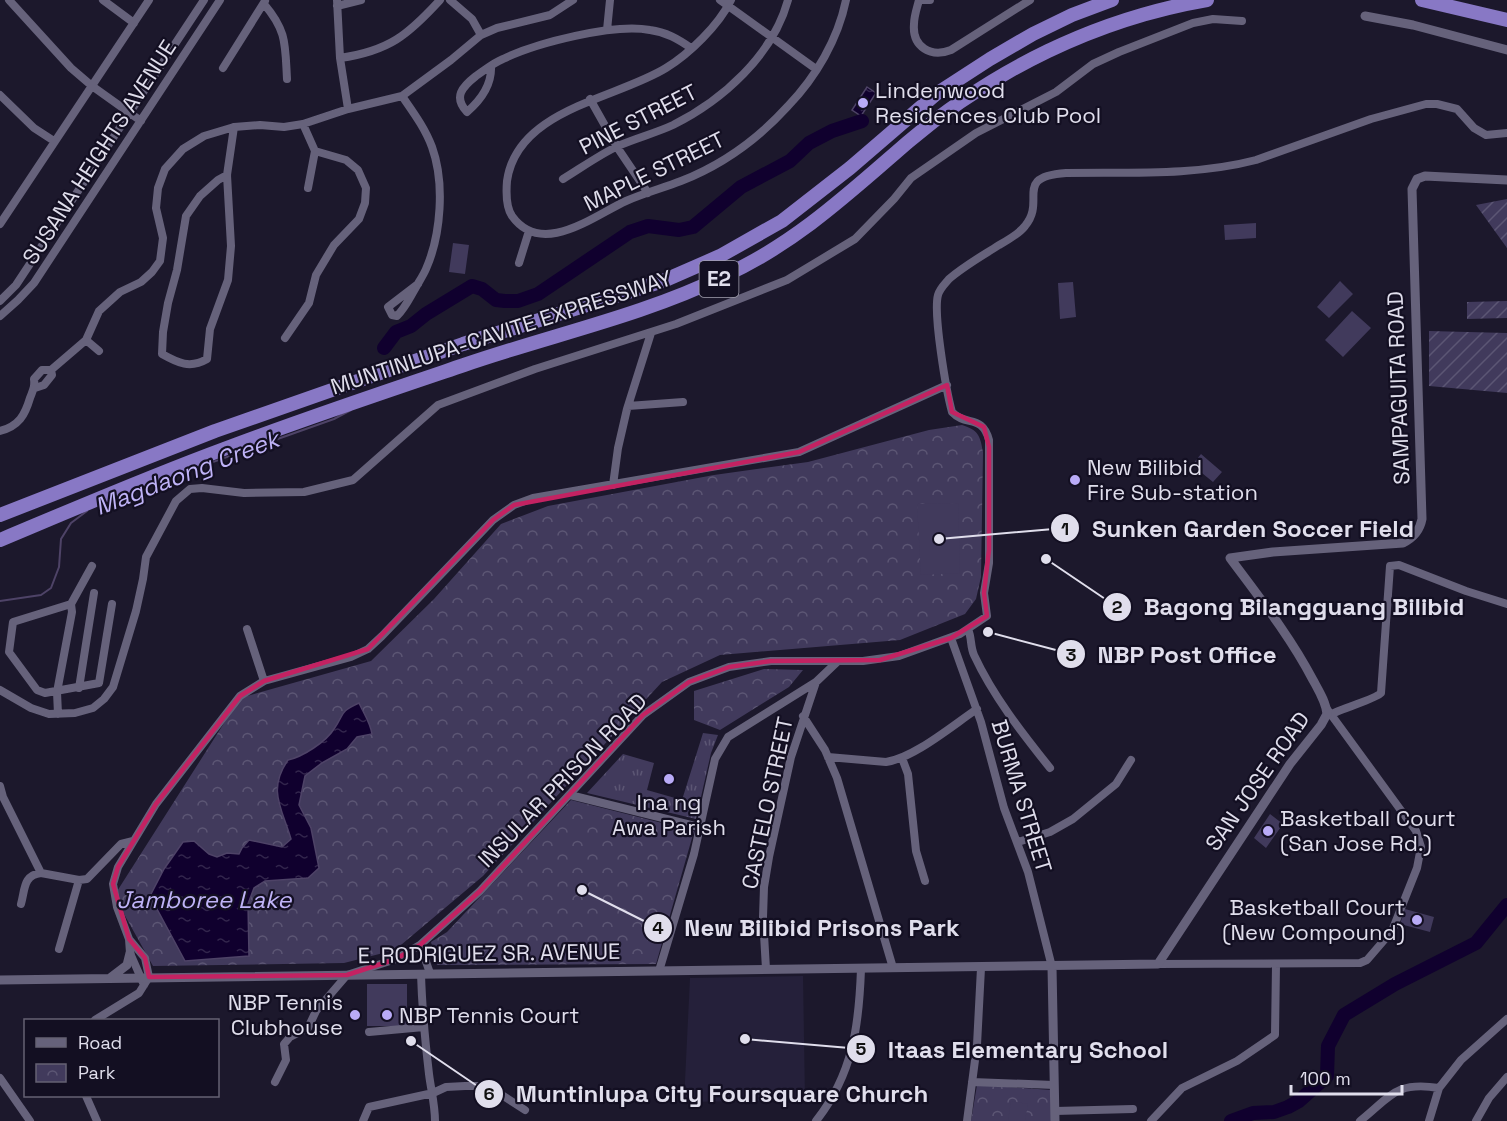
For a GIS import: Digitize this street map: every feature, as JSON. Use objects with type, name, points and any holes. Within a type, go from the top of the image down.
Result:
[{"type":"highway","name":"MUNTINLUPA-CAVITE EXPRESSWAY","points":[[122,467],[214,431],[463,344],[663,281],[720,256],[749,241],[797,210],[936,94],[972,70],[1033,34],[1072,15],[1112,0]]},
{"type":"highway","name":"MUNTINLUPA-CAVITE EXPRESSWAY","points":[[0,540],[232,446],[471,363],[666,300],[723,277],[752,263],[816,221],[953,107],[1006,71],[1080,36],[1137,16],[1207,0]]},
{"type":"highway","points":[[1422,0],[1507,20]]},
{"type":"highway","points":[[0,515],[122,467]]},
{"type":"highway","points":[[0,523],[28,513],[122,467]]},
{"type":"street","points":[[9,0],[71,68],[141,121]]},
{"type":"street","points":[[103,0],[134,22]]},
{"type":"street","points":[[0,224],[149,0]]},
{"type":"street","name":"SUSANA HEIGHTS AVENUE","points":[[0,301],[10,292],[22,275],[204,0]]},
{"type":"street","name":"SUSANA HEIGHTS AVENUE","points":[[0,316],[34,283],[220,0]]},
{"type":"street","points":[[348,109],[340,58],[337,3],[361,0]]},
{"type":"street","points":[[340,58],[386,47],[421,21],[440,0]]},
{"type":"street","points":[[450,0],[472,19],[481,35]]},
{"type":"street","points":[[0,431],[14,426],[21,419],[35,388],[44,385],[52,375],[51,370],[86,340],[99,311],[120,292],[141,282],[160,261],[163,238],[156,208],[158,188],[165,169],[183,149],[204,136],[234,127],[260,125],[284,127],[303,124],[348,109],[402,96],[481,35],[497,28],[550,15],[573,0]]},
{"type":"street","points":[[607,30],[610,0]]},
{"type":"street","points":[[720,0],[730,2],[772,38],[816,69]]},
{"type":"street","name":"PINE STREET","points":[[563,179],[617,147],[673,125],[710,104],[748,69],[772,38],[788,0]]},
{"type":"street","name":"MAPLE STREET","points":[[529,231],[551,233],[573,230],[609,210],[682,181],[740,150],[788,107],[808,83],[834,38],[846,0]]},
{"type":"street","points":[[930,0],[919,0],[914,22],[914,38],[921,48],[931,53],[941,54],[951,50],[1029,0]]},
{"type":"street","points":[[223,68],[265,2],[280,25],[285,42],[287,79]]},
{"type":"street","points":[[519,262],[529,231],[512,216],[507,203],[507,184],[509,169],[522,147],[553,119],[590,99],[643,81],[668,67],[707,34],[730,2]]},
{"type":"street","points":[[1365,16],[1413,24],[1507,50]]},
{"type":"street","points":[[0,690],[31,708],[49,714],[75,713],[93,708],[104,699],[113,687],[135,611],[146,557],[176,501],[190,489],[244,493],[304,492],[352,480],[438,405],[545,366],[651,333],[787,280],[855,238],[894,200],[911,178],[976,133],[1056,92],[1093,64],[1193,23],[1213,19],[1242,21]]},
{"type":"street","points":[[491,66],[486,89],[467,112],[460,102],[460,92],[468,82],[491,66],[501,60],[531,48],[607,30],[648,29],[672,35],[691,48]]},
{"type":"street","points":[[0,95],[34,128],[54,141]]},
{"type":"street","points":[[402,96],[420,122],[432,147],[438,171],[440,197],[436,233],[426,270],[418,284]]},
{"type":"street","points":[[590,99],[617,147],[648,193]]},
{"type":"street","points":[[145,980],[132,958],[129,939],[117,907],[113,884],[118,867],[156,804],[240,696],[264,681],[351,657],[368,649],[493,520],[514,505],[533,498],[799,452],[947,385],[937,312],[940,291],[958,272],[1024,228],[1033,213],[1034,188],[1040,178],[1056,174],[1188,171],[1237,165],[1371,119],[1426,104],[1457,109],[1474,128],[1486,135],[1507,133]]},
{"type":"street","points":[[303,124],[315,151],[308,188]]},
{"type":"street","points":[[227,176],[218,180],[200,196],[186,216],[177,270],[162,332],[162,354],[181,364],[197,365],[207,359],[210,329],[228,280],[231,246],[227,176],[234,127]]},
{"type":"street","points":[[285,338],[309,303],[316,275],[334,245],[359,219],[365,203],[366,188],[358,170],[346,160],[315,151]]},
{"type":"street","name":"SAMPAGUITA ROAD","points":[[1230,558],[1273,552],[1403,543],[1419,530],[1422,519],[1412,189],[1417,179],[1425,176],[1507,180]]},
{"type":"street","points":[[22,275],[34,283]]},
{"type":"street","points":[[613,485],[618,448],[628,406],[651,333]]},
{"type":"street","points":[[86,340],[99,351]]},
{"type":"street","name":"INSULAR PRISON ROAD","points":[[347,975],[396,959],[420,945],[480,891],[643,715],[689,682],[729,667],[771,661],[837,662],[889,658],[951,638],[987,616],[984,593],[989,557],[989,440],[984,427],[977,422],[961,418],[952,411],[947,385]]},
{"type":"street","points":[[628,406],[683,402]]},
{"type":"street","name":"SAN JOSE ROAD","points":[[1158,964],[1290,764],[1323,722],[1328,712],[1306,667],[1282,629],[1230,558]]},
{"type":"street","points":[[1158,964],[1276,965],[1360,963],[1367,960],[1392,931],[1417,868],[1421,847],[1416,831],[1328,712],[1377,697],[1381,693],[1390,566],[1399,565],[1507,604]]},
{"type":"street","points":[[58,714],[57,692],[72,612],[71,604],[92,566]]},
{"type":"street","points":[[79,688],[94,593]]},
{"type":"street","points":[[71,604],[13,622],[9,652],[37,690],[45,693],[99,683],[112,604]]},
{"type":"street","points":[[247,629],[264,681]]},
{"type":"street","points":[[968,629],[971,647],[988,681],[1019,729],[1050,768]]},
{"type":"street","name":"BURMA STREET","points":[[951,638],[977,709],[1004,808],[1028,872],[1052,967]]},
{"type":"street","points":[[658,971],[693,854],[715,759],[728,737],[816,682],[837,662]]},
{"type":"street","name":"CASTELO STREET","points":[[766,969],[763,917],[764,887],[769,857],[791,757],[816,682]]},
{"type":"street","points":[[828,757],[886,762],[902,758],[977,709]]},
{"type":"street","points":[[803,716],[828,757],[837,778],[893,968]]},
{"type":"street","points":[[902,758],[908,774],[916,851],[925,881]]},
{"type":"street","points":[[1018,842],[1050,832],[1073,819],[1116,784],[1131,760]]},
{"type":"street","points":[[0,786],[3,797],[40,873]]},
{"type":"street","points":[[570,795],[699,827]]},
{"type":"street","points":[[21,904],[27,878],[31,875],[40,873],[79,880],[90,877],[121,844],[133,841]]},
{"type":"street","points":[[59,949],[79,880]]},
{"type":"street","points":[[97,1019],[139,993],[145,980],[145,958],[129,939]]},
{"type":"street","points":[[420,945],[425,974],[424,1027],[435,1105],[435,1121]]},
{"type":"street","points":[[132,958],[145,958]]},
{"type":"street","points":[[110,978],[127,965],[132,958]]},
{"type":"street","name":"E. RODRIGUEZ SR. AVENUE","points":[[0,980],[110,978],[145,980],[347,975],[1158,964]]},
{"type":"street","points":[[1151,1121],[1182,1088],[1237,1061],[1275,1035],[1276,965]]},
{"type":"street","points":[[1052,967],[1055,1121]]},
{"type":"street","points":[[967,1121],[977,1045],[981,968]]},
{"type":"street","points":[[816,1121],[836,1094],[850,1061],[859,1015],[861,969]]},
{"type":"street","points":[[275,1082],[286,1060],[284,1044],[292,1035],[308,1028],[316,1011],[347,975]]},
{"type":"street","points":[[1429,1121],[1439,1088],[1461,1060],[1507,1019]]},
{"type":"street","points":[[369,1032],[424,1027]]},
{"type":"street","points":[[1476,1121],[1489,1098],[1507,1077]]},
{"type":"street","points":[[0,1078],[30,1121]]},
{"type":"street","points":[[972,1082],[1054,1085]]},
{"type":"street","points":[[363,1121],[369,1107],[433,1093],[446,1087],[488,1086],[525,1110]]},
{"type":"street","points":[[1360,1121],[1368,1118],[1400,1089],[1422,1086],[1439,1088]]},
{"type":"street","points":[[87,1097],[97,1121]]},
{"type":"street","points":[[1055,1111],[1133,1109]]},
{"type":"highlighted area","points":[[947,385],[952,412],[984,427],[989,447],[989,550],[984,593],[987,616],[979,622],[951,638],[880,660],[771,661],[729,667],[689,682],[643,715],[480,891],[420,945],[396,959],[347,975],[149,977],[145,958],[129,939],[113,884],[118,867],[156,804],[216,725],[240,696],[264,681],[368,649],[493,520],[514,505],[799,452]]},
{"type":"shaded area","points":[[803,976],[805,1100],[684,1102],[690,978]]},
{"type":"green space","points":[[1507,199],[1507,248],[1476,205]]},
{"type":"green space","points":[[1256,223],[1256,238],[1225,240],[1224,225]]},
{"type":"green space","points":[[453,243],[469,245],[465,274],[449,272]]},
{"type":"green space","points":[[1340,281],[1353,294],[1329,318],[1317,307]]},
{"type":"green space","points":[[1073,282],[1076,317],[1060,319],[1058,283]]},
{"type":"green space","points":[[1507,301],[1507,318],[1467,319],[1467,302]]},
{"type":"green space","points":[[1352,311],[1371,328],[1343,357],[1325,340]]},
{"type":"green space","points":[[1429,331],[1507,333],[1507,393],[1429,386]]},
{"type":"green space","points":[[962,425],[977,434],[983,452],[981,577],[976,599],[965,614],[900,640],[720,655],[662,682],[483,876],[395,950],[344,963],[153,966],[114,896],[240,698],[371,661],[434,599],[501,524],[548,506],[714,475],[808,462],[929,430]]},
{"type":"green space","points":[[1201,454],[1222,472],[1213,482],[1192,465]]},
{"type":"green space","points":[[958,503],[960,573],[921,575],[917,504]]},
{"type":"green space","points":[[764,669],[803,670],[789,687],[720,730],[694,720],[694,691]]},
{"type":"green space","points":[[703,733],[718,735],[711,753],[696,819],[587,793],[623,754],[654,763],[647,790],[682,800]]},
{"type":"green space","points":[[571,800],[694,831],[656,964],[437,965],[431,942],[447,932]]},
{"type":"green space","name":"Basketball Court (San Jose Rd.)","points":[[1270,814],[1283,824],[1266,848],[1254,838]]},
{"type":"green space","name":"Basketball Court (New Compound)","points":[[1405,909],[1434,917],[1430,932],[1400,924]]},
{"type":"green space","name":"NBP Tennis Court","points":[[367,984],[407,984],[407,1026],[367,1026]]},
{"type":"green space","points":[[977,1085],[1052,1090],[1052,1121],[971,1121]]},
{"type":"green space","points":[[1011,1101],[1028,1104],[1025,1121],[1008,1121]]},
{"type":"water","name":"Lindenwood Residences Club Pool","points":[[867,87],[876,93],[861,116],[852,110]]},
{"type":"water","name":"Jamboree Lake","points":[[359,703],[372,734],[357,737],[347,749],[305,776],[299,805],[311,828],[319,868],[308,878],[265,881],[254,888],[248,904],[249,956],[185,961],[150,896],[164,869],[183,842],[194,841],[209,854],[217,857],[227,853],[239,854],[249,840],[282,847],[291,839],[278,799],[278,781],[282,771],[288,760],[320,744],[334,729],[343,713]]},
{"type":"waterway","name":"Magdaong Creek","points":[[384,348],[396,332],[411,326],[426,314],[472,286],[482,289],[496,300],[518,301],[538,294],[630,232],[648,226],[679,230],[693,227],[741,187],[790,161],[809,143],[832,131],[862,121]]},
{"type":"waterway","name":"Magdaong Creek","points":[[168,478],[334,419],[351,410]]},
{"type":"waterway","name":"Magdaong Creek","points":[[0,601],[41,595],[51,588],[59,567],[61,539],[71,523],[87,511]]},
{"type":"waterway","points":[[1231,1121],[1253,1113],[1274,1112],[1299,1101],[1327,1076],[1328,1046],[1344,1015],[1395,984],[1476,943],[1507,905]]},
{"type":"place","name":"Lindenwood Residences Club Pool","points":[[863,103]]},
{"type":"place","name":"New Bilibid Fire Sub-station","points":[[1075,480]]},
{"type":"place","name":"Sunken Garden Soccer Field","points":[[939,539]]},
{"type":"place","name":"Bagong Bilangguang Bilibid","points":[[1046,559]]},
{"type":"place","name":"NBP Post Office","points":[[988,632]]},
{"type":"place","name":"Ina ng Awa Parish","points":[[669,779]]},
{"type":"place","name":"Basketball Court (San Jose Rd.)","points":[[1268,831]]},
{"type":"place","name":"New Bilibid Prisons Park","points":[[582,890]]},
{"type":"place","name":"Basketball Court (New Compound)","points":[[1417,920]]},
{"type":"place","name":"NBP Tennis Clubhouse","points":[[355,1015]]},
{"type":"place","name":"NBP Tennis Court","points":[[387,1015]]},
{"type":"place","name":"Itaas Elementary School","points":[[745,1039]]},
{"type":"place","name":"Muntinlupa City Foursquare Church","points":[[411,1041]]}]
